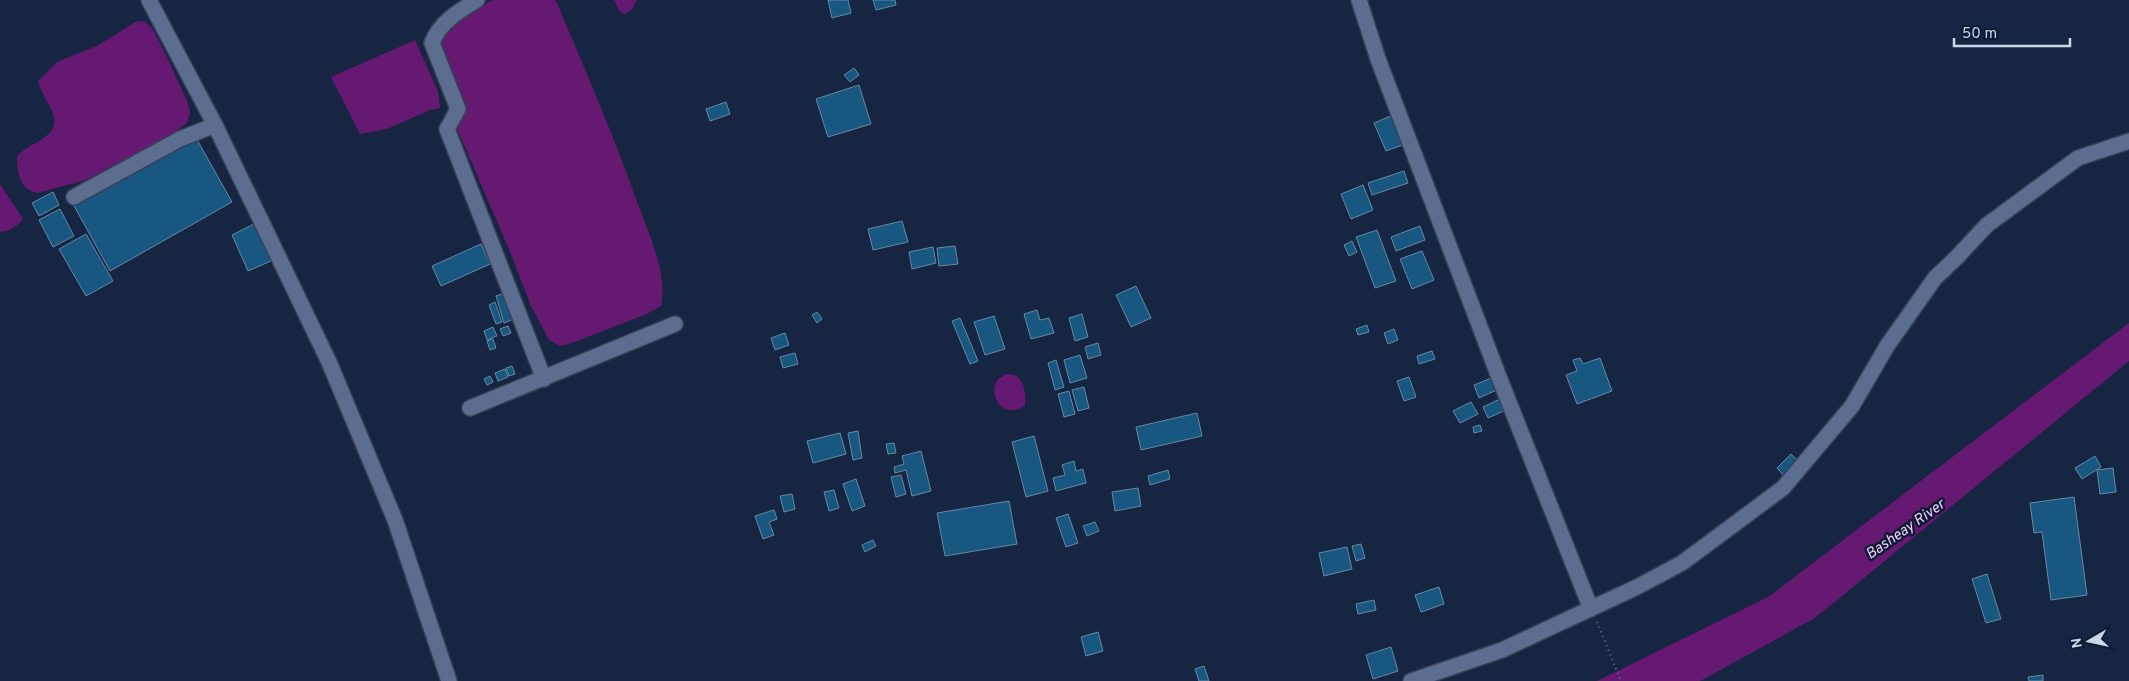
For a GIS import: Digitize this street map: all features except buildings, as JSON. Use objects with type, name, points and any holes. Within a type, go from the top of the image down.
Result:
[{"type":"street","points":[[149,0],[215,125],[329,362],[395,520],[449,681]]},
{"type":"street","points":[[477,0],[454,15],[436,33],[432,43],[458,109],[447,129],[544,379]]},
{"type":"street","points":[[1359,0],[1378,59],[1499,377],[1591,609]]},
{"type":"street","points":[[74,197],[180,139],[215,125]]},
{"type":"street","points":[[1411,681],[1502,650],[1637,587],[1682,563],[1783,488],[1852,406],[1888,346],[1934,278],[1987,225],[2078,158],[2129,141]]},
{"type":"street","points":[[470,408],[675,324]]},
{"type":"path","points":[[1591,609],[1621,681]]},
{"type":"water","points":[[494,0],[554,0],[557,3],[620,155],[653,243],[660,269],[663,294],[661,306],[647,314],[560,346],[549,340],[530,304],[511,254],[456,126],[438,49],[441,42],[454,27],[470,13]]},
{"type":"water","points":[[614,0],[637,0],[632,9],[625,14],[620,12]]},
{"type":"water","points":[[144,21],[152,28],[188,103],[190,113],[187,123],[170,136],[83,181],[37,193],[26,188],[20,179],[17,156],[45,137],[54,126],[51,109],[38,81],[57,62],[99,45],[135,22]]},
{"type":"water","points":[[415,40],[438,91],[440,108],[430,110],[387,129],[360,134],[331,77]]},
{"type":"water","points":[[0,184],[23,219],[13,228],[0,232]]},
{"type":"water","name":"Basheay River","points":[[2129,323],[2129,361],[1815,618],[1700,681],[1597,681],[1768,597]]},
{"type":"water","points":[[1007,374],[1017,377],[1023,384],[1025,405],[1018,409],[1005,409],[999,405],[994,393],[998,379]]}]
